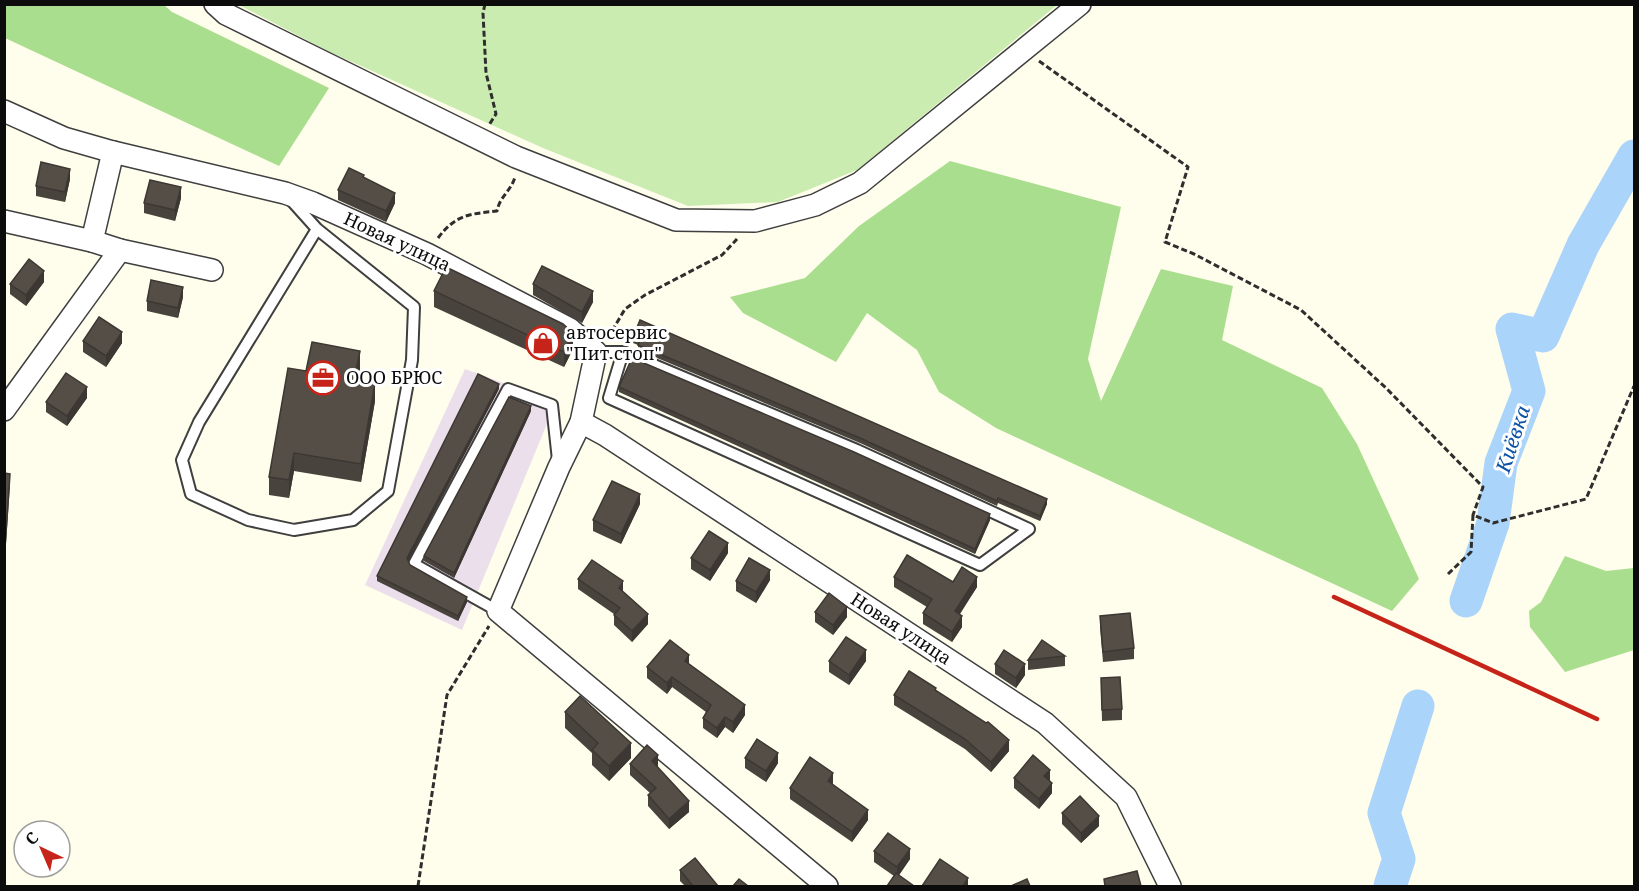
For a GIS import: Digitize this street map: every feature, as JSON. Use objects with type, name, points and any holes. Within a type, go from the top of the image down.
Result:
[{"type":"street","points":[[215,4],[226,14],[516,157],[676,220],[755,221],[815,205],[860,183],[1080,4]]},
{"type":"street","name":"Новая улица","points":[[4,111],[64,138],[285,193],[313,203],[427,254],[570,329],[596,352]]},
{"type":"street","points":[[92,241],[113,152]]},
{"type":"street","points":[[4,220],[120,250],[212,270]]},
{"type":"street","points":[[4,410],[120,250]]},
{"type":"street","points":[[596,352],[581,422],[559,467],[498,611],[827,886]]},
{"type":"street","name":"Новая улица","points":[[581,422],[605,435],[1045,723],[1126,797],[1170,886]]},
{"type":"lane","points":[[285,193],[317,230],[414,307],[412,360],[388,491],[353,520],[294,530],[248,520],[191,494],[182,460],[199,422],[317,230]]},
{"type":"lane","points":[[596,352],[623,352],[857,450],[1029,529],[980,565],[609,398],[623,352]]},
{"type":"lane","points":[[498,611],[414,564],[508,389],[552,405],[559,467]]},
{"type":"path","points":[[481,139],[496,114],[486,73],[483,13],[485,4]]},
{"type":"path","points":[[1024,50],[1188,167],[1165,242],[1194,254],[1301,310],[1386,388],[1483,487],[1473,515],[1471,552],[1448,574]]},
{"type":"path","points":[[427,254],[443,231],[464,215],[497,211],[499,200],[512,185],[518,169],[516,157]]},
{"type":"path","points":[[596,352],[625,309],[645,295],[722,255],[755,221]]},
{"type":"path","points":[[1473,515],[1493,523],[1586,499],[1635,386]]},
{"type":"path","points":[[418,886],[447,695],[498,611]]},
{"type":"shaded area","points":[[465,369],[556,402],[462,630],[365,585]]},
{"type":"green space","points":[[5,4],[164,5],[172,12],[329,88],[279,166],[5,38]]},
{"type":"green space","points":[[1057,4],[857,170],[778,202],[688,206],[543,148],[330,52],[239,5]]},
{"type":"green space","points":[[950,161],[1121,207],[1088,359],[1101,401],[1161,269],[1233,286],[1222,340],[1322,388],[1357,444],[1419,579],[1392,611],[996,428],[939,392],[917,350],[867,313],[836,362],[743,313],[730,297],[805,278],[859,226]]},
{"type":"green space","points":[[1565,556],[1606,571],[1634,568],[1634,650],[1565,672],[1530,627],[1529,611],[1541,602]]},
{"type":"building","points":[[41,162],[70,169],[65,192],[36,186]]},
{"type":"building","points":[[349,168],[395,193],[386,211],[338,190]]},
{"type":"building","points":[[150,180],[181,187],[175,210],[144,203]]},
{"type":"building","points":[[29,259],[44,271],[26,295],[10,284]]},
{"type":"building","points":[[542,266],[593,291],[582,312],[533,284]]},
{"type":"building","points":[[446,267],[563,324],[573,333],[564,352],[434,291]]},
{"type":"building","points":[[151,280],[183,287],[178,308],[147,301]]},
{"type":"building","points":[[99,317],[122,332],[106,356],[83,341]]},
{"type":"building","points":[[640,320],[1047,499],[1040,516],[998,498],[997,501],[860,438],[638,345],[640,340],[633,337]]},
{"type":"building","points":[[312,342],[360,351],[354,380],[375,383],[361,464],[294,453],[289,480],[269,477],[288,368],[306,371]]},
{"type":"building","points":[[632,358],[854,452],[990,514],[975,549],[619,387]]},
{"type":"building","points":[[66,373],[87,387],[67,416],[46,402]]},
{"type":"building","points":[[478,374],[499,384],[407,558],[410,565],[467,597],[458,616],[377,576]]},
{"type":"building","points":[[509,397],[531,406],[454,573],[424,556]]},
{"type":"building","points":[[4,473],[10,474],[4,563]]},
{"type":"building","points":[[612,481],[640,494],[621,534],[593,520]]},
{"type":"building","points":[[709,531],[728,543],[710,570],[691,558]]},
{"type":"building","points":[[907,555],[953,582],[962,567],[977,577],[955,611],[962,616],[952,632],[923,613],[932,599],[894,577]]},
{"type":"building","points":[[749,558],[770,570],[756,592],[736,581]]},
{"type":"building","points":[[592,560],[623,581],[619,588],[648,614],[632,631],[614,615],[620,608],[578,579]]},
{"type":"building","points":[[829,593],[847,607],[833,625],[815,612]]},
{"type":"building","points":[[1130,613],[1134,648],[1103,652],[1100,616]]},
{"type":"building","points":[[846,637],[866,650],[849,675],[829,661]]},
{"type":"building","points":[[670,640],[689,655],[685,661],[745,705],[733,722],[725,717],[717,728],[703,718],[711,705],[672,677],[667,683],[647,667]]},
{"type":"building","points":[[1042,640],[1065,656],[1028,660]]},
{"type":"building","points":[[1004,650],[1025,664],[1016,678],[995,664]]},
{"type":"building","points":[[909,671],[986,723],[988,722],[1009,740],[991,762],[965,739],[894,695]]},
{"type":"building","points":[[1120,677],[1122,709],[1102,710],[1101,678]]},
{"type":"building","points":[[580,696],[631,743],[609,766],[592,750],[598,743],[565,712]]},
{"type":"building","points":[[757,739],[778,753],[766,771],[745,758]]},
{"type":"building","points":[[647,745],[658,755],[652,761],[689,801],[669,819],[648,795],[656,788],[630,764]]},
{"type":"building","points":[[1033,755],[1050,770],[1044,776],[1052,783],[1039,799],[1014,778]]},
{"type":"building","points":[[810,757],[833,773],[828,781],[868,810],[852,832],[790,788]]},
{"type":"building","points":[[1080,796],[1099,816],[1081,833],[1062,813]]},
{"type":"building","points":[[888,833],[910,849],[897,867],[874,851]]},
{"type":"building","points":[[695,858],[718,886],[693,886],[680,870]]},
{"type":"building","points":[[940,859],[968,878],[963,886],[922,886]]},
{"type":"building","points":[[1137,871],[1141,886],[1105,886],[1104,879]]},
{"type":"building","points":[[896,873],[914,886],[887,886]]},
{"type":"building","points":[[739,879],[748,886],[733,886]]},
{"type":"building","points":[[1027,879],[1030,886],[1011,886]]},
{"type":"waterway","name":"Киёвка","points":[[1466,601],[1493,523],[1501,463],[1529,391],[1512,329],[1543,336],[1583,245],[1634,156]]},
{"type":"waterway","name":"Киёвка","points":[[1390,886],[1399,859],[1384,813],[1418,706]]},
{"type":"railway","points":[[1334,597],[1597,719]]},
{"type":"place","name":"автосервис \"Пит стоп\"","points":[[543,343]]},
{"type":"place","name":"ООО БРЮС","points":[[323,378]]}]
